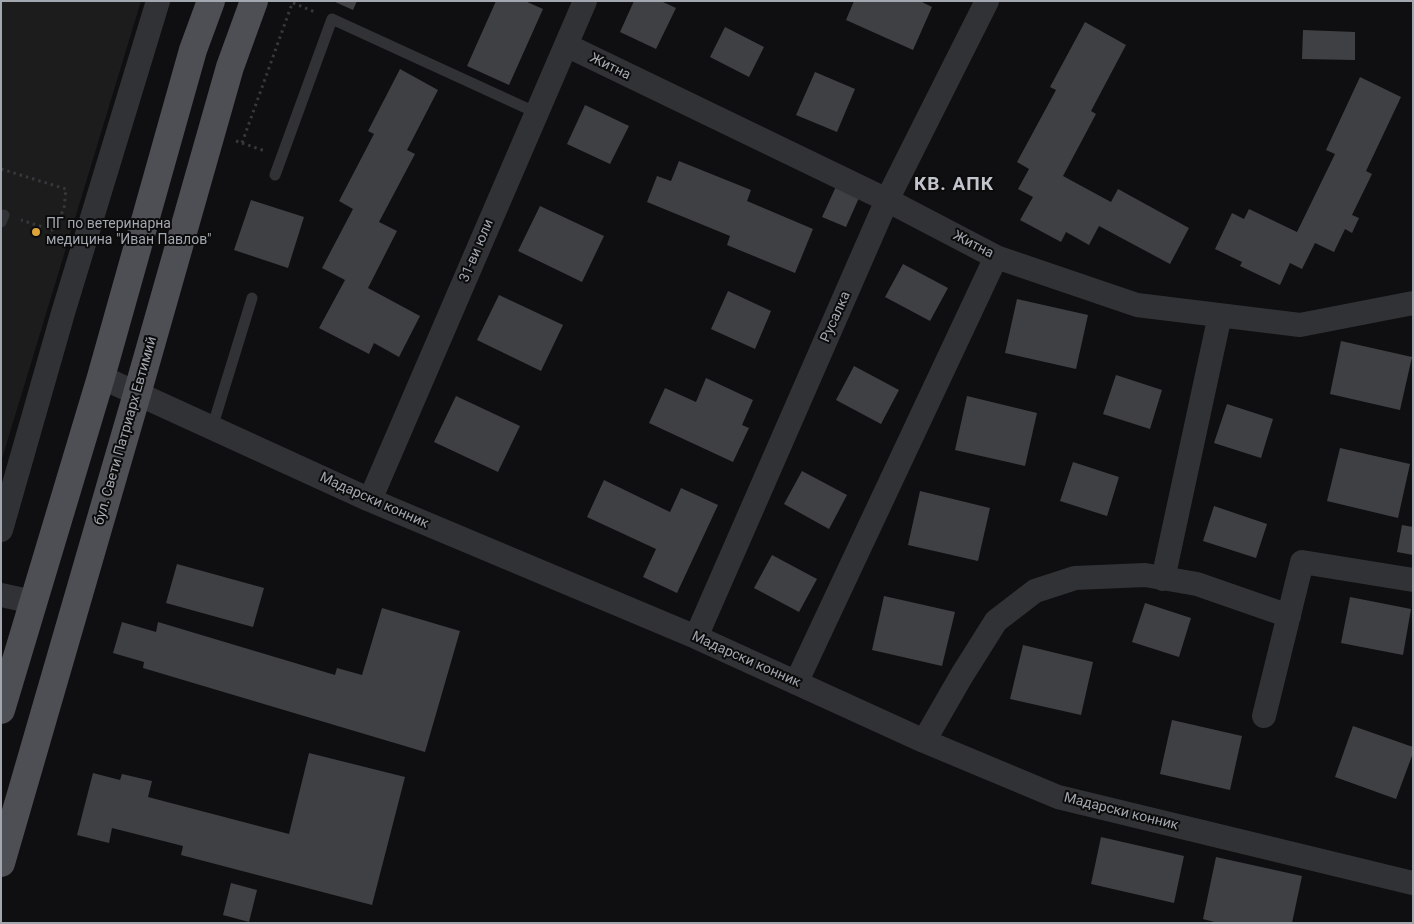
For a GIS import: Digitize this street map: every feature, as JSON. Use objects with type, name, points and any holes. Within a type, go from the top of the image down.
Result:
[{"type":"main road","points":[[1,710],[100,377],[193,50],[211,1]]},
{"type":"main road","name":"бул. Свети Патриарх Евтимий","points":[[1,863],[230,67],[254,1]]},
{"type":"street","points":[[1,530],[63,313],[158,1]]},
{"type":"street","name":"31-ви юли","points":[[370,500],[585,1]]},
{"type":"street","name":"Русалка","points":[[696,637],[887,200],[986,1]]},
{"type":"street","name":"Житна","points":[[566,45],[887,200],[996,257],[1137,305],[1300,325],[1413,303]]},
{"type":"street","points":[[796,683],[996,257]]},
{"type":"street","points":[[1162,578],[1220,315]]},
{"type":"street","name":"Мадарски конник","points":[[100,377],[370,500],[696,637],[924,741],[1058,797],[1413,883]]},
{"type":"street","points":[[1264,716],[1302,562],[1413,580]]},
{"type":"street","points":[[924,741],[996,621],[1035,591],[1075,578],[1145,575],[1197,584],[1289,616]]},
{"type":"street","points":[[1,595],[33,602]]},
{"type":"lane","points":[[275,175],[332,19],[536,113]]},
{"type":"lane","points":[[212,428],[252,298]]},
{"type":"path","points":[[1,169],[66,189],[64,209],[52,230],[3,219]]},
{"type":"shaded area","name":"ПГ по ветеринарна медицина \"Иван Павлов\"","points":[[1,1],[141,1],[1,462]]},
{"type":"building","points":[[333,1],[357,1],[353,10]]},
{"type":"building","points":[[496,1],[525,1],[543,9],[509,85],[467,66]]},
{"type":"building","points":[[634,1],[661,1],[676,8],[656,49],[620,32]]},
{"type":"building","points":[[854,1],[920,1],[932,7],[913,50],[846,20]]},
{"type":"building","points":[[1085,22],[1126,45],[1091,111],[1096,114],[1063,176],[1111,202],[1118,189],[1189,228],[1170,264],[1099,226],[1089,245],[1066,232],[1061,242],[1020,220],[1033,197],[1018,189],[1029,169],[1017,162],[1056,90],[1050,87]]},
{"type":"building","points":[[725,27],[764,47],[749,77],[710,57]]},
{"type":"building","points":[[1303,30],[1355,32],[1355,60],[1302,59]]},
{"type":"building","points":[[400,69],[438,90],[407,150],[415,154],[379,222],[397,231],[368,288],[420,316],[399,357],[374,343],[369,354],[319,328],[345,280],[322,268],[353,209],[339,201],[374,134],[368,131]]},
{"type":"building","points":[[815,72],[855,89],[837,132],[796,115]]},
{"type":"building","points":[[1360,77],[1401,97],[1366,171],[1372,174],[1352,215],[1359,218],[1352,233],[1345,229],[1334,252],[1315,243],[1302,269],[1290,263],[1280,285],[1240,266],[1242,262],[1215,249],[1232,213],[1244,219],[1249,209],[1297,232],[1335,154],[1326,150]]},
{"type":"building","points":[[585,105],[629,126],[610,164],[567,144]]},
{"type":"building","points":[[679,161],[751,190],[747,201],[813,229],[795,273],[727,245],[730,236],[647,202],[657,176],[671,181]]},
{"type":"building","points":[[839,180],[862,191],[846,227],[822,217]]},
{"type":"building","points":[[251,200],[304,217],[288,268],[234,250]]},
{"type":"building","points":[[540,206],[604,236],[582,282],[518,251]]},
{"type":"building","points":[[903,264],[948,288],[930,321],[885,297]]},
{"type":"building","points":[[728,291],[771,311],[755,349],[711,329]]},
{"type":"building","points":[[499,295],[563,325],[541,371],[477,340]]},
{"type":"building","points":[[1017,299],[1088,315],[1076,369],[1005,353]]},
{"type":"building","points":[[1341,341],[1412,357],[1400,410],[1330,394]]},
{"type":"building","points":[[854,366],[899,390],[881,424],[836,400]]},
{"type":"building","points":[[1116,375],[1162,390],[1150,429],[1103,414]]},
{"type":"building","points":[[706,378],[753,400],[742,425],[749,428],[733,462],[649,423],[665,388],[696,402]]},
{"type":"building","points":[[456,396],[520,426],[498,472],[434,442]]},
{"type":"building","points":[[967,396],[1037,413],[1025,466],[955,450]]},
{"type":"building","points":[[1227,404],[1273,419],[1261,458],[1214,443]]},
{"type":"building","points":[[1340,448],[1410,464],[1398,518],[1327,501]]},
{"type":"building","points":[[1073,462],[1119,477],[1107,516],[1060,501]]},
{"type":"building","points":[[802,471],[847,495],[829,529],[784,504]]},
{"type":"building","points":[[604,480],[670,512],[681,488],[718,505],[677,593],[643,577],[656,549],[587,517]]},
{"type":"building","points":[[920,491],[990,508],[978,561],[908,545]]},
{"type":"building","points":[[1214,506],[1267,524],[1256,558],[1203,541]]},
{"type":"building","points":[[1402,525],[1413,527],[1413,555],[1397,552]]},
{"type":"building","points":[[772,555],[817,579],[799,612],[754,588]]},
{"type":"building","points":[[177,564],[264,588],[253,627],[166,603]]},
{"type":"building","points":[[884,596],[955,612],[942,666],[872,650]]},
{"type":"building","points":[[1350,597],[1411,609],[1403,655],[1341,643]]},
{"type":"building","points":[[1145,603],[1191,618],[1179,657],[1132,642]]},
{"type":"building","points":[[382,608],[460,631],[425,752],[143,668],[144,662],[113,653],[122,622],[156,632],[158,622],[335,675],[337,668],[362,675]]},
{"type":"building","points":[[1023,645],[1093,662],[1081,715],[1010,699]]},
{"type":"building","points":[[1172,720],[1242,736],[1230,790],[1160,774]]},
{"type":"building","points":[[1353,726],[1413,747],[1413,753],[1396,799],[1335,777]]},
{"type":"building","points":[[309,753],[405,777],[372,905],[181,855],[183,846],[112,828],[109,843],[77,835],[93,773],[120,780],[122,774],[152,781],[148,797],[289,834]]},
{"type":"building","points":[[1101,837],[1184,856],[1174,903],[1091,884]]},
{"type":"building","points":[[1216,857],[1302,876],[1292,923],[1218,923],[1203,919]]},
{"type":"building","points":[[231,883],[257,890],[249,922],[223,915]]},
{"type":"place","name":"ПГ по ветеринарна медицина \"Иван Павлов\"","points":[[36,232]]},
{"type":"district","name":"КВ. АПК","points":[[954,185]]}]
